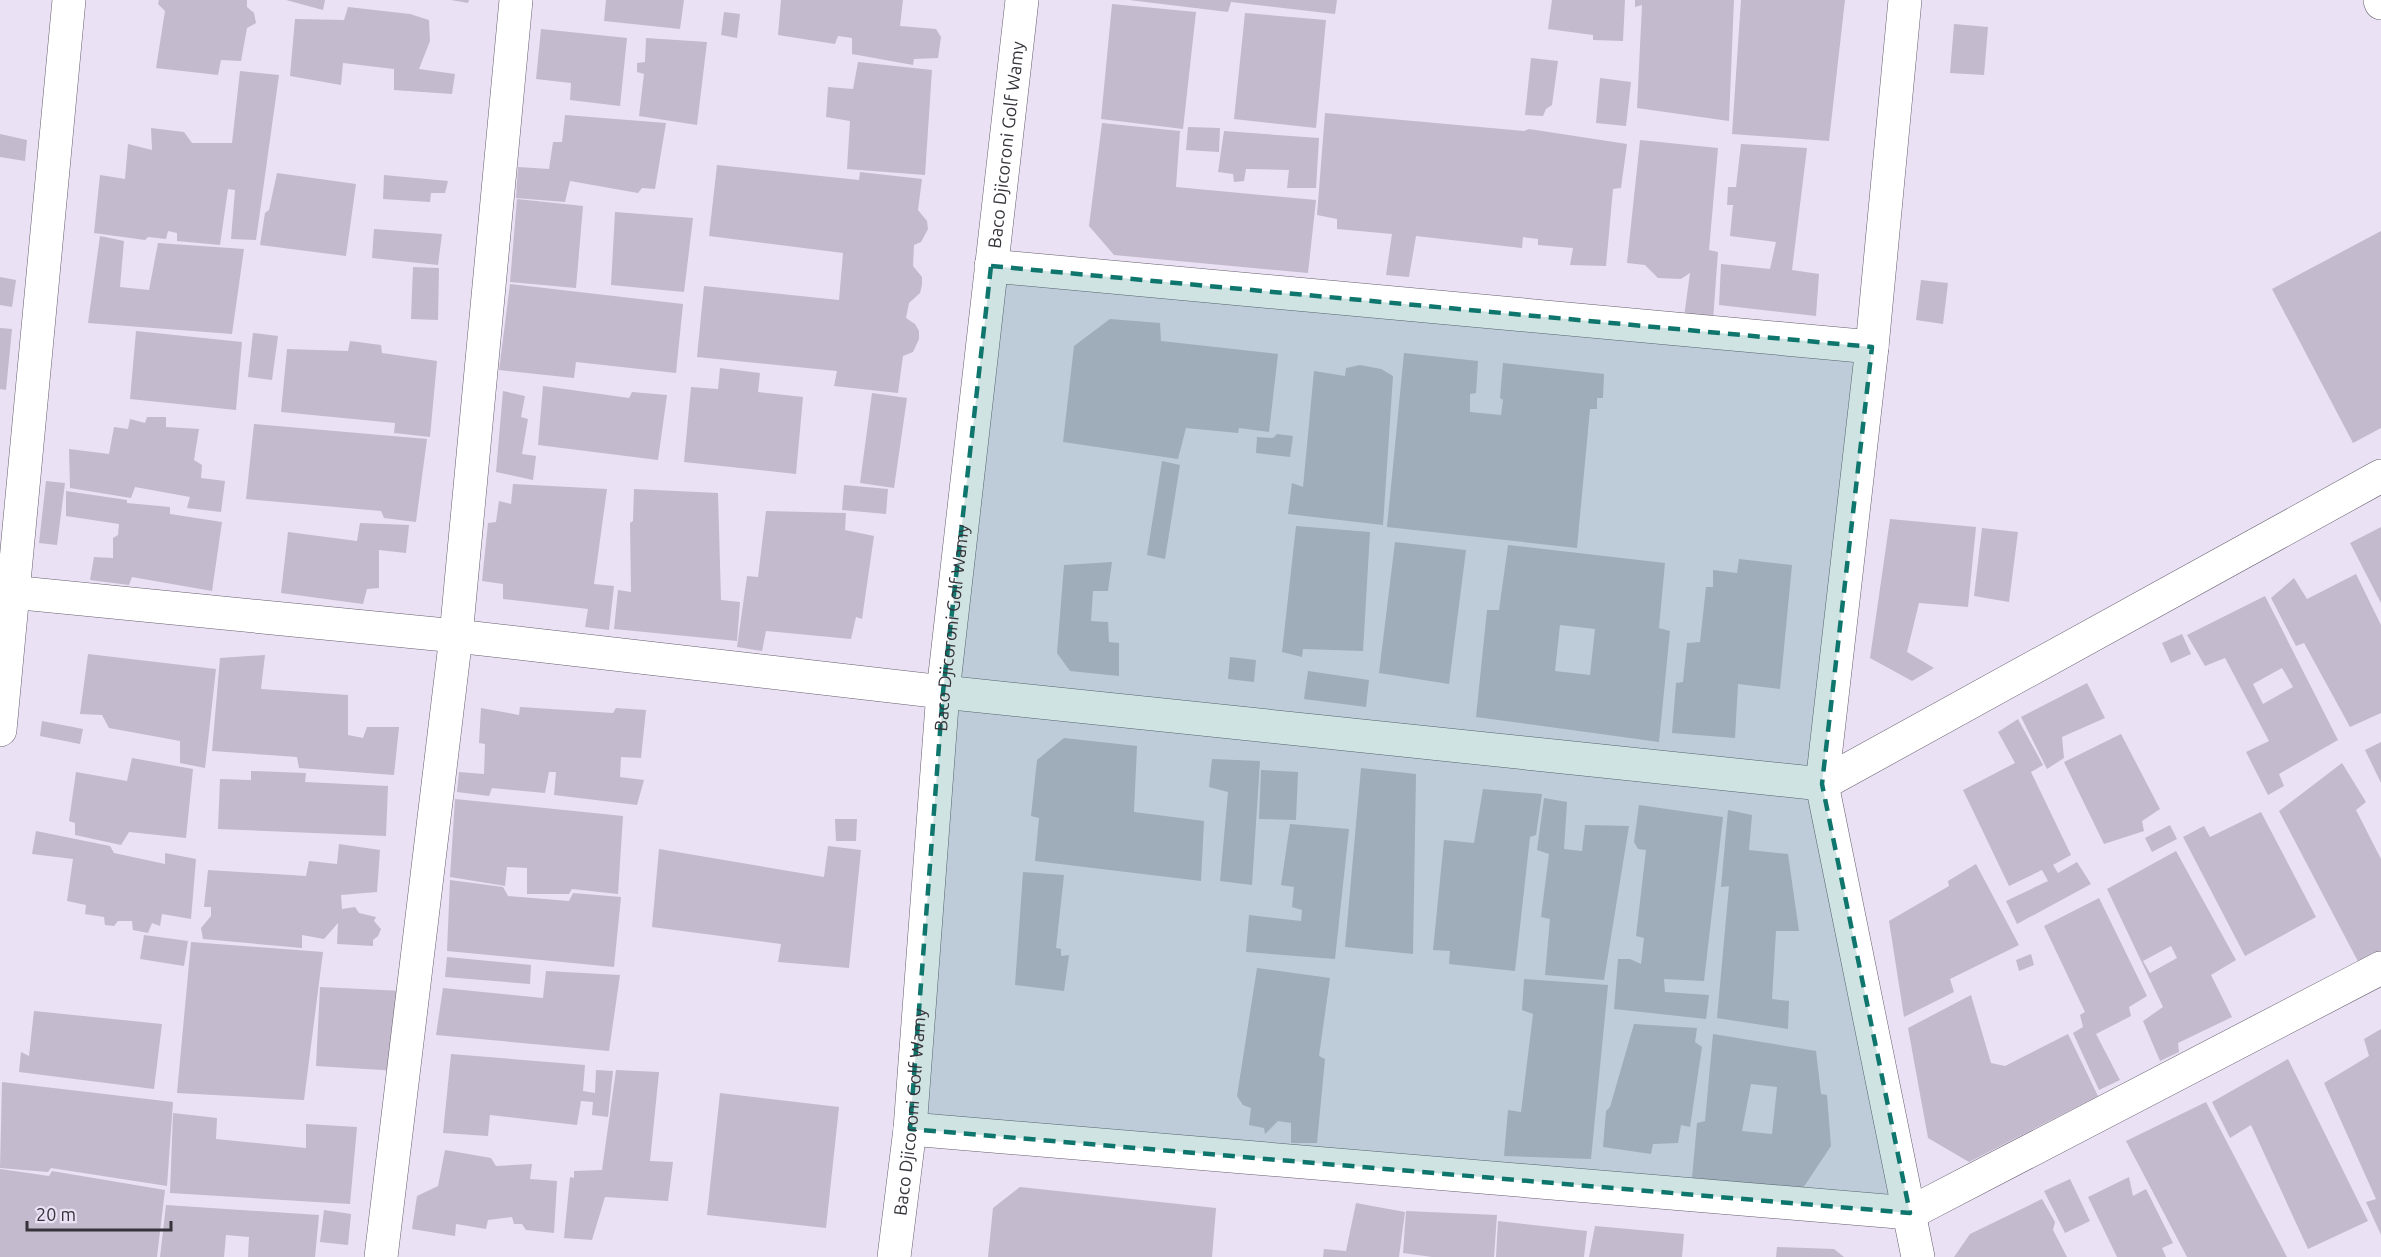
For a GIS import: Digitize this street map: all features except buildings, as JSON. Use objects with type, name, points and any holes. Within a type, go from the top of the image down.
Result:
[{"type":"street","points":[[0,730],[7,592],[69,0]]},
{"type":"street","points":[[381,1257],[456,636],[516,0]]},
{"type":"street","name":"Baco Djicoroni Golf Wamy","points":[[894,1257],[910,1129],[943,692],[1022,0]]},
{"type":"street","points":[[1905,0],[1872,347],[1822,784],[1918,1257]]},
{"type":"street","points":[[991,266],[1872,347]]},
{"type":"street","points":[[7,592],[456,636],[943,692],[1822,784],[2381,476]]},
{"type":"street","points":[[910,1129],[1910,1213],[2381,968]]},
{"type":"highlighted area","points":[[991,266],[1872,347],[1822,784],[1910,1213],[910,1129],[943,692]]}]
